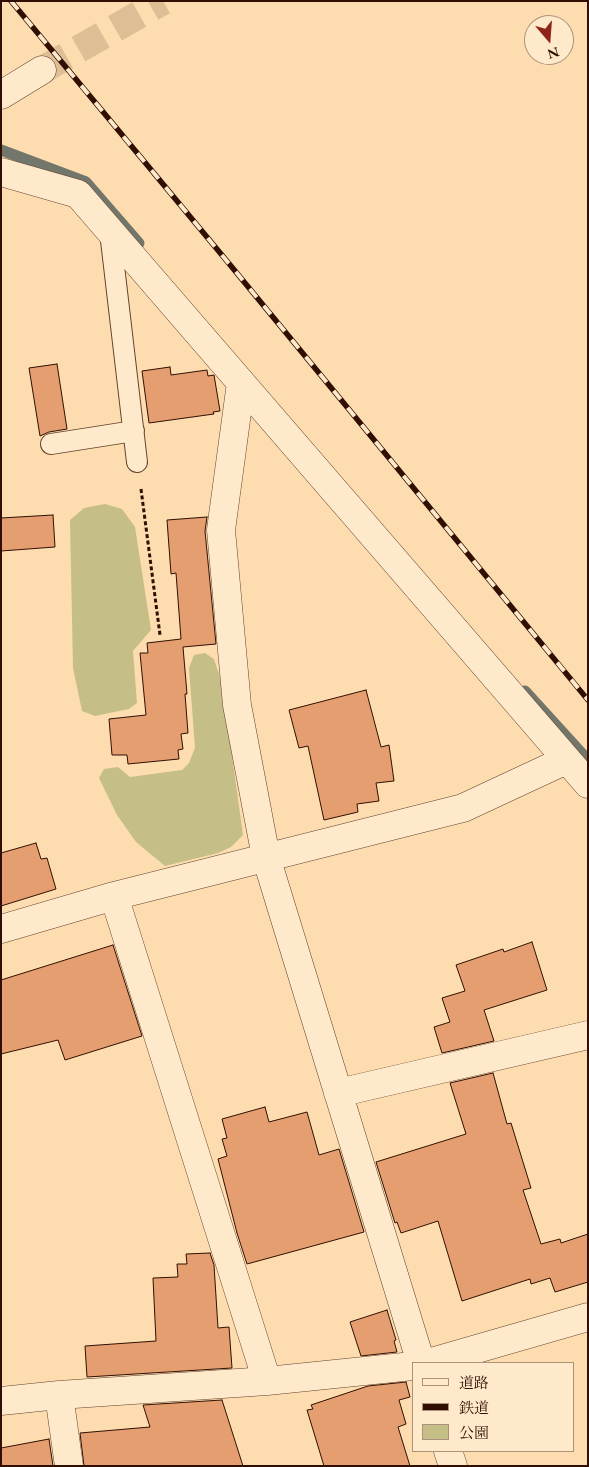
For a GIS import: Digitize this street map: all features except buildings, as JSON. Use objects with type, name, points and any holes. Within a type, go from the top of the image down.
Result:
[{"type":"street","points":[[1,95],[42,70]]},
{"type":"street","points":[[1,172],[78,194],[588,784]]},
{"type":"street","points":[[241,383],[221,530],[237,705],[266,857],[422,1362]]},
{"type":"street","points":[[1,929],[114,896],[463,808],[566,760]]},
{"type":"street","points":[[114,896],[267,1382]]},
{"type":"street","points":[[338,1093],[588,1035]]},
{"type":"street","points":[[431,1362],[588,1317]]},
{"type":"street","points":[[1,1401],[59,1395],[267,1382],[412,1366]]},
{"type":"street","points":[[59,1395],[69,1466]]},
{"type":"street","points":[[448,1452],[453,1466]]},
{"type":"lane","points":[[110,232],[137,462]]},
{"type":"lane","points":[[51,444],[134,431]]},
{"type":"path","points":[[137,462],[160,635]]},
{"type":"green space","points":[[105,504],[122,509],[135,527],[151,630],[133,651],[137,703],[129,709],[95,716],[82,711],[73,668],[70,520],[84,508]]},
{"type":"green space","points":[[205,653],[214,659],[222,684],[243,835],[231,847],[218,853],[165,866],[136,842],[117,815],[99,778],[104,769],[118,767],[130,777],[182,770],[189,763],[195,748],[189,668],[194,655]]},
{"type":"waterway","points":[[1,150],[86,182],[139,243]]},
{"type":"waterway","points":[[525,691],[588,760]]},
{"type":"tunnel","points":[[42,70],[163,1]]},
{"type":"railway","points":[[11,1],[588,700]]}]
